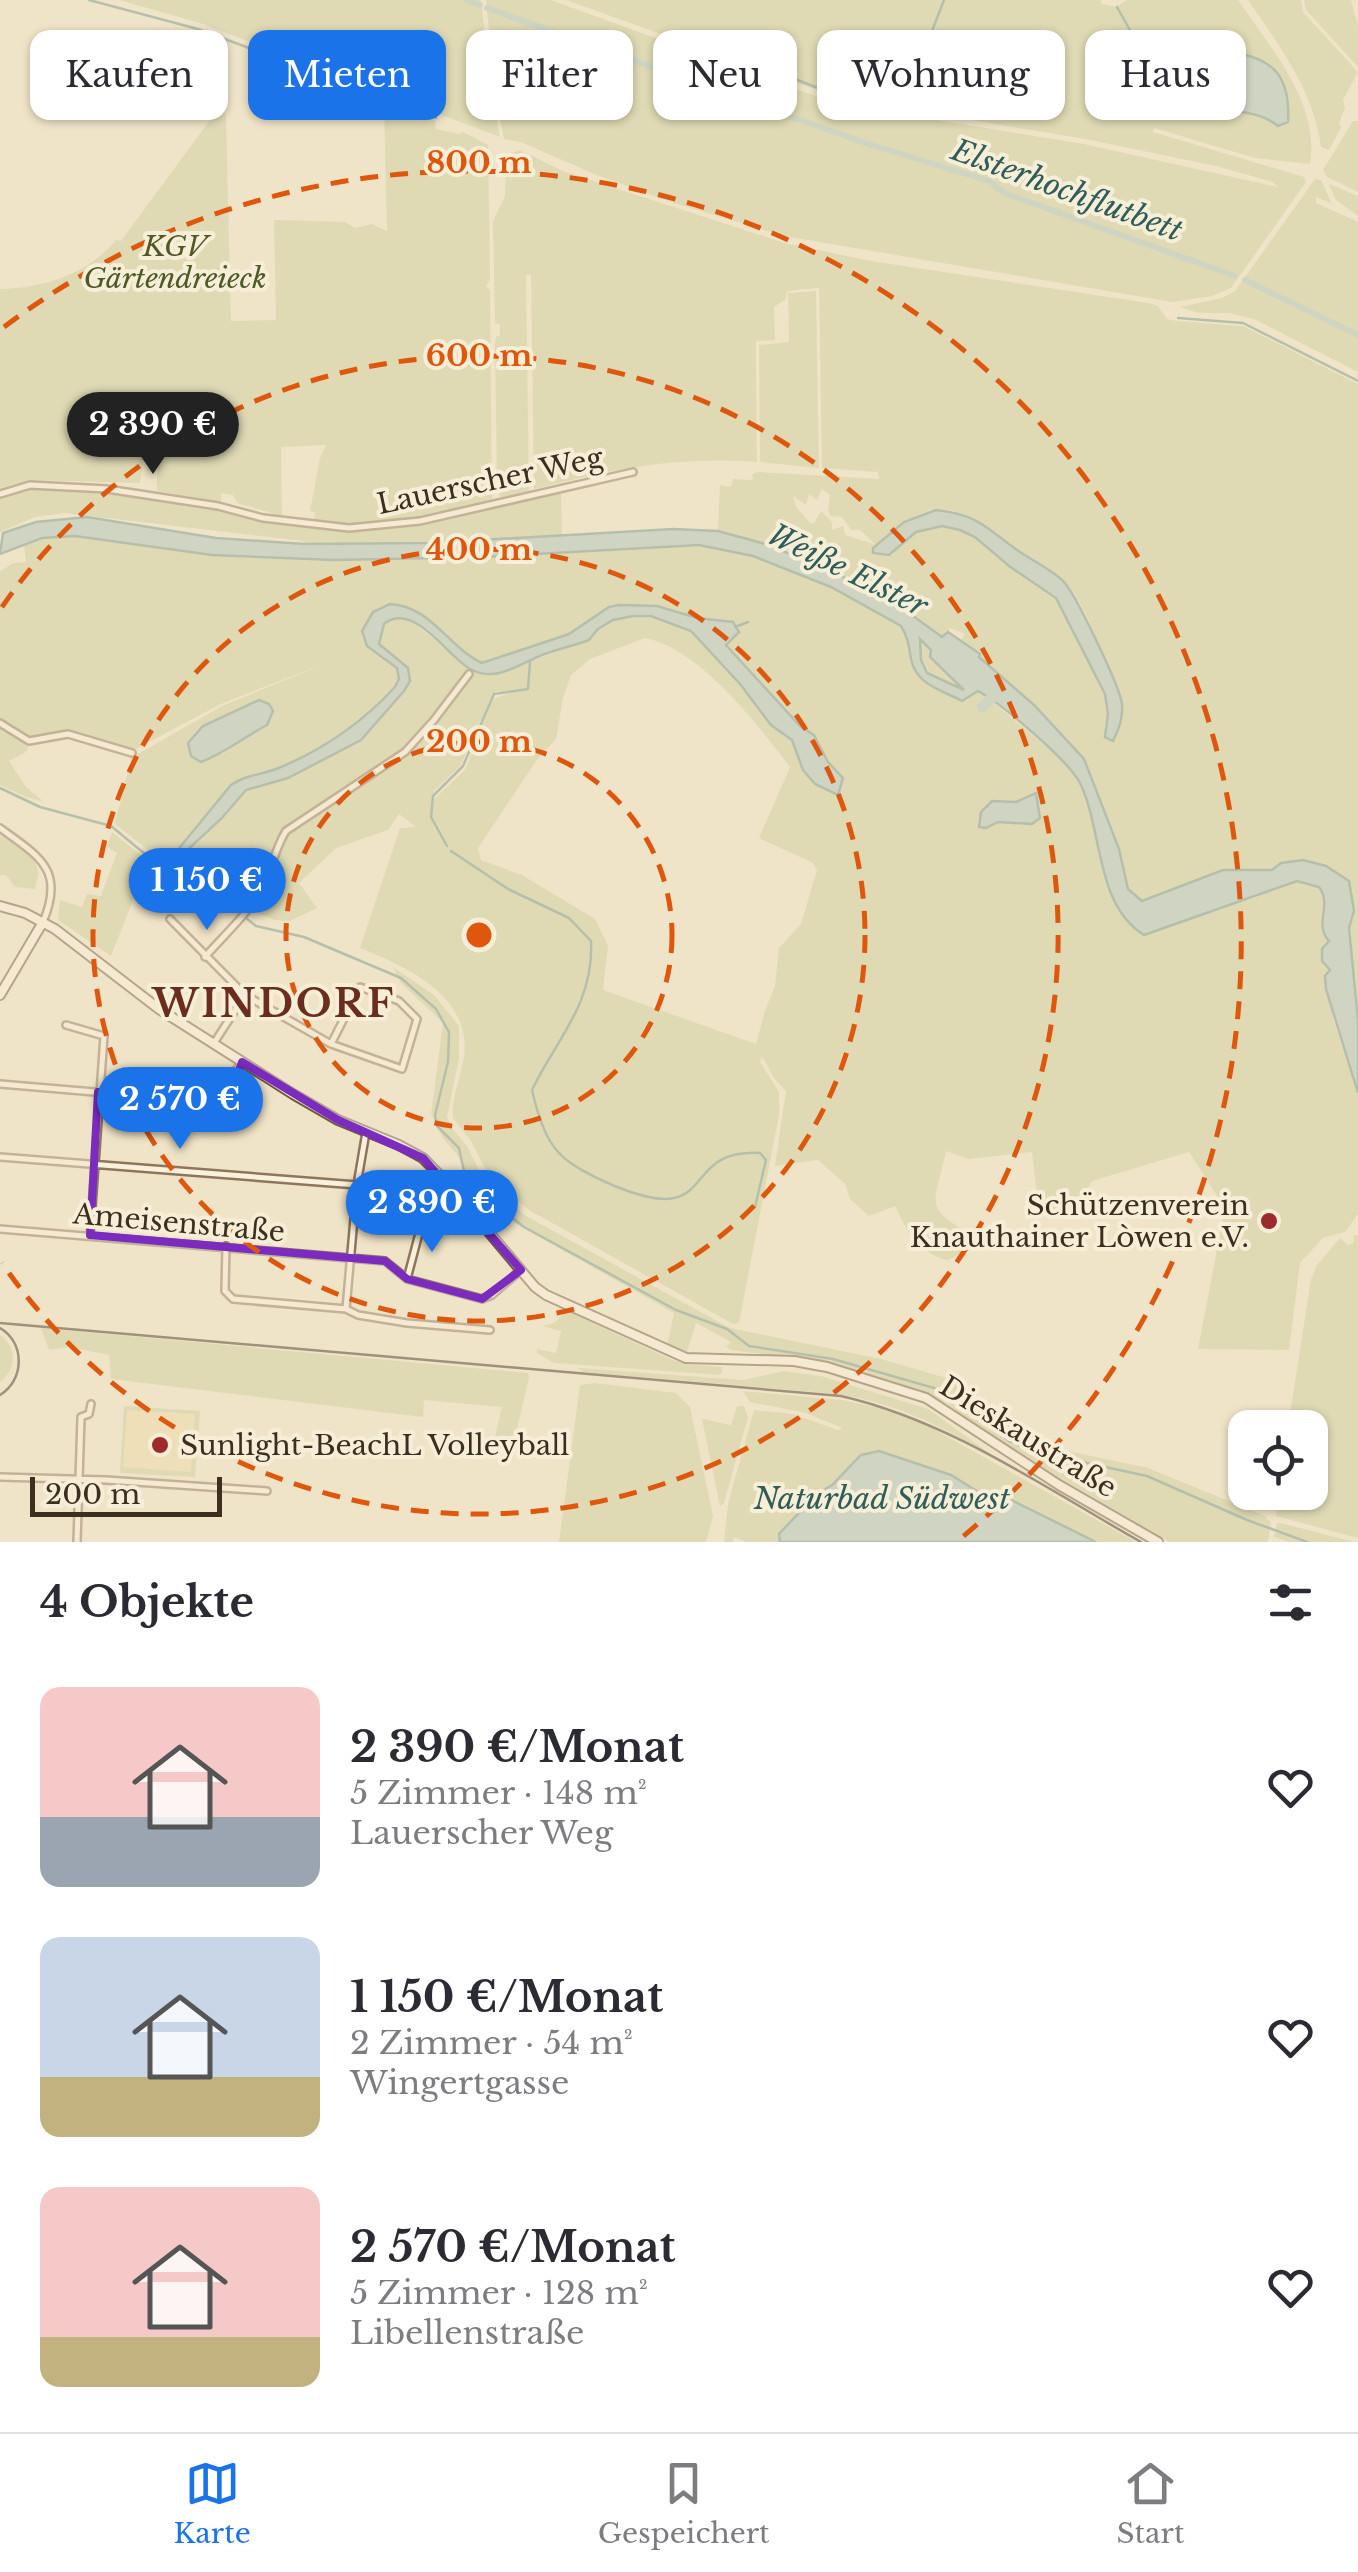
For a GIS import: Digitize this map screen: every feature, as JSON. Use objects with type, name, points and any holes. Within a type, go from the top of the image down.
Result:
[{"type":"main road","name":"Dieskaustraße","points":[[0,906],[25,912],[43,922],[159,1009],[338,1120],[423,1158],[546,1295],[674,1355],[700,1360],[754,1358],[811,1364],[926,1398],[1059,1485],[1158,1542]]},
{"type":"main road","points":[[0,995],[4,977],[43,922]]},
{"type":"street","name":"Lauerscher Weg","points":[[0,494],[30,485],[126,491],[264,518],[349,528],[420,520],[633,472]]},
{"type":"street","points":[[205,957],[265,884],[274,850],[286,831],[404,752],[469,674]]},
{"type":"street","points":[[0,722],[29,741],[59,733],[132,752]]},
{"type":"street","points":[[0,828],[50,873],[54,888],[43,922]]},
{"type":"street","points":[[170,918],[244,995],[330,1044],[402,1069],[417,1019],[400,1001],[360,987],[330,1044]]},
{"type":"street","points":[[214,1043],[244,995]]},
{"type":"street","points":[[66,1025],[104,1036],[90,1235]]},
{"type":"street","points":[[0,1084],[154,1097],[168,1104],[224,1109],[228,1080],[242,1062]]},
{"type":"street","points":[[346,1309],[366,1132]]},
{"type":"street","points":[[0,1156],[357,1185]]},
{"type":"street","points":[[407,1279],[422,1222]]},
{"type":"street","name":"Ameisenstraße","points":[[0,1229],[385,1261],[407,1279],[482,1299],[492,1296],[521,1270]]},
{"type":"street","points":[[226,1246],[225,1291],[232,1299],[346,1309],[358,1315],[406,1323],[490,1330]]},
{"type":"street","points":[[76,1542],[80,1418],[89,1414],[91,1404]]},
{"type":"street","points":[[0,1477],[266,1491]]},
{"type":"highlighted area","points":[[242,1062],[338,1120],[423,1158],[521,1270],[482,1299],[407,1279],[385,1261],[90,1235],[98,1092],[225,1109]]},
{"type":"green space","points":[[119,0],[481,0],[484,30],[466,30],[466,120],[497,120],[500,137],[446,116],[446,30],[248,30],[248,41],[228,34],[228,30]]},
{"type":"green space","points":[[486,0],[551,0],[653,37],[653,120],[797,120],[797,89],[817,97],[817,120],[936,120],[1084,144],[1278,187],[1273,182],[1216,166],[971,120],[1065,120],[1065,30],[817,30],[817,90],[797,83],[797,30],[653,31],[566,0],[1100,0],[1116,7],[1127,0],[1238,0],[1290,77],[1307,119],[1311,141],[1310,164],[1255,158],[1154,128],[1153,132],[1304,177],[1306,182],[1231,288],[1212,296],[1172,302],[784,236],[671,202],[521,142],[504,139],[500,120],[633,120],[633,30],[489,30]]},
{"type":"green space","points":[[1248,0],[1301,0],[1303,12],[1358,72],[1343,100],[1341,128],[1329,150],[1321,147],[1311,106],[1294,69]]},
{"type":"green space","points":[[1304,0],[1351,0],[1358,26],[1358,67],[1306,10]]},
{"type":"green space","name":"KGV Gärtendreieck","points":[[210,120],[226,120],[231,321],[276,320],[274,220],[345,222],[355,228],[372,224],[387,231],[384,120],[435,120],[436,129],[463,132],[488,145],[490,280],[486,286],[490,290],[492,500],[380,524],[314,520],[315,512],[310,511],[326,445],[281,447],[282,516],[237,503],[233,495],[221,493],[221,502],[157,491],[157,457],[144,457],[140,483],[29,480],[0,488],[0,289],[33,286],[64,277],[92,262],[116,240],[121,241]]},
{"type":"green space","points":[[1353,121],[1358,121],[1358,192],[1327,177],[1323,170]]},
{"type":"green space","points":[[520,150],[563,171],[785,243],[871,261],[1149,303],[1158,306],[1167,319],[1177,321],[1243,326],[1358,384],[1358,1020],[1349,928],[1354,911],[1348,880],[1326,866],[1281,863],[1272,870],[1223,870],[1142,901],[1128,889],[1119,849],[1084,759],[1034,705],[961,640],[965,634],[950,628],[943,638],[836,572],[778,548],[718,531],[720,485],[731,487],[733,479],[753,480],[752,474],[758,472],[879,479],[878,472],[822,468],[819,288],[787,291],[786,299],[774,307],[775,340],[756,341],[757,462],[698,461],[644,466],[534,489],[531,275],[526,275],[529,489],[528,493],[501,499],[497,487],[495,344],[500,324],[495,323],[493,221],[505,196],[506,154]],"holes":[[[822,489],[830,495],[831,516],[842,517],[851,530],[860,530],[876,545],[846,535],[843,526],[832,530],[832,522],[821,511],[810,523],[796,507],[793,496],[806,505],[809,494],[817,500]],[[930,510],[969,516],[1064,581],[1089,622],[1121,700],[1104,729],[1108,714],[1105,694],[1057,599],[960,530],[942,526],[916,532],[889,555],[893,530]]]},
{"type":"green space","name":"Elsterhochflutbett","points":[[1315,179],[1321,180],[1332,204],[1316,197],[1316,203],[1358,222],[1358,372],[1254,319],[1180,307],[1222,298],[1235,291]]},
{"type":"green space","points":[[1329,184],[1358,196],[1358,216],[1336,200]]},
{"type":"green space","points":[[816,291],[819,468],[760,462],[759,345],[789,342],[788,293]]},
{"type":"green space","points":[[38,489],[164,501],[331,530],[430,522],[561,492],[562,536],[378,545],[304,544],[64,513],[35,517],[0,532],[0,497],[12,491]]},
{"type":"green space","points":[[75,536],[212,555],[334,560],[483,557],[666,545],[715,546],[753,556],[831,587],[893,620],[905,631],[913,668],[920,678],[930,686],[967,700],[978,690],[1059,757],[1078,779],[1091,811],[1119,913],[1249,900],[1297,881],[1319,887],[1326,897],[1333,1019],[1358,1093],[1358,1214],[1345,1232],[1323,1238],[1300,1263],[1289,1350],[1198,1349],[1225,1208],[1189,1152],[1092,1181],[1082,1198],[1044,1216],[1038,1203],[1032,1152],[968,1159],[946,1151],[936,1203],[945,1217],[973,1235],[963,1253],[947,1260],[928,1252],[915,1240],[895,1206],[869,1216],[850,1199],[845,1184],[818,1160],[775,1166],[786,1091],[762,1056],[760,1062],[779,1092],[779,1115],[739,1323],[733,1324],[529,1210],[489,1176],[471,1141],[453,1118],[464,1057],[464,1036],[458,1017],[433,987],[416,975],[360,948],[400,828],[416,827],[399,814],[388,830],[336,848],[299,883],[317,908],[290,921],[274,920],[249,908],[226,882],[184,853],[246,790],[288,778],[372,729],[404,691],[404,664],[379,644],[379,632],[390,619],[409,619],[471,669],[495,674],[589,640],[597,629],[613,620],[651,616],[691,631],[771,725],[792,740],[803,770],[819,786],[843,778],[828,762],[818,739],[800,726],[726,644],[733,622],[697,618],[657,606],[619,605],[569,634],[482,663],[421,613],[396,605],[384,609],[362,631],[375,653],[397,667],[400,673],[395,687],[344,735],[283,766],[231,785],[176,852],[147,849],[115,824],[131,758],[222,706],[331,661],[221,704],[132,751],[64,730],[31,737],[0,718],[0,571],[26,562],[24,545],[42,538]],"holes":[[[645,638],[666,645],[726,691],[790,767],[759,838],[813,863],[817,870],[801,924],[779,948],[775,986],[756,1044],[603,990],[608,946],[595,919],[522,875],[481,860],[478,848],[536,761],[556,739],[571,675],[590,659]],[[496,691],[510,693],[493,699],[465,770],[434,799],[434,791],[460,766]],[[259,700],[267,725],[240,738],[223,754],[203,726]]]},
{"type":"green space","points":[[920,639],[930,647],[940,668],[964,690],[931,674],[919,652]]},
{"type":"green space","points":[[0,727],[29,745],[26,752],[9,761],[26,787],[44,802],[0,785]]},
{"type":"green space","points":[[112,832],[141,855],[174,861],[167,876],[146,867],[111,956],[58,920],[60,900],[82,907],[87,894],[101,896],[117,853],[107,847]]},
{"type":"green space","points":[[0,836],[29,854],[37,865],[35,889],[15,887],[6,875],[0,875]]},
{"type":"green space","points":[[393,967],[434,995],[459,1026],[459,1058],[447,1117],[485,1182],[526,1216],[730,1328],[881,1359],[953,1380],[1049,1447],[1148,1468],[1228,1501],[1228,1510],[1250,1510],[1265,1516],[1271,1523],[1268,1542],[1169,1542],[998,1441],[945,1402],[829,1363],[731,1350],[726,1347],[731,1342],[696,1323],[687,1352],[667,1346],[674,1313],[516,1224],[472,1187],[431,1114],[443,1023],[400,982]]},
{"type":"green space","points":[[1358,1235],[1358,1538],[1276,1516],[1277,1510],[1328,1510],[1328,1410],[1291,1410],[1311,1279],[1317,1265],[1340,1238],[1348,1245],[1354,1242],[1353,1236]]},
{"type":"green space","points":[[567,1311],[668,1358],[684,1364],[722,1367],[722,1373],[554,1363],[537,1353],[537,1349],[556,1353],[561,1331],[542,1326],[554,1323]]},
{"type":"green space","points":[[41,1328],[528,1373],[529,1378],[513,1446],[495,1437],[502,1407],[424,1400],[423,1417],[111,1379],[109,1355],[69,1347],[49,1350]]},
{"type":"green space","points":[[0,1335],[10,1346],[13,1358],[10,1371],[0,1382]]},
{"type":"green space","points":[[578,1368],[743,1380],[784,1371],[821,1376],[928,1409],[992,1455],[918,1417],[839,1394],[583,1372]]},
{"type":"green space","points":[[595,1383],[676,1393],[690,1407],[713,1516],[706,1542],[559,1542],[580,1385]]},
{"type":"green space","points":[[743,1391],[842,1400],[886,1409],[930,1427],[1136,1542],[1096,1542],[1005,1497],[983,1495],[951,1475],[861,1456],[779,1534],[780,1542],[746,1542],[734,1537],[732,1542],[724,1542],[728,1504],[754,1410],[793,1414],[838,1430],[842,1428],[806,1413],[750,1402]]},
{"type":"green space","name":"Sunlight-BeachL Volleyball","points":[[124,1406],[200,1411],[195,1477],[120,1473]]},
{"type":"green space","points":[[737,1406],[744,1406],[748,1417],[720,1506],[702,1419],[731,1425]]},
{"type":"green space","points":[[1277,1523],[1354,1542],[1289,1542],[1274,1537]]},
{"type":"sand","name":"Sunlight-BeachL Volleyball","points":[[127,1410],[195,1414],[191,1472],[123,1467]]},
{"type":"water","points":[[1246,56],[1273,69],[1285,89],[1288,122],[1278,126],[1246,113]]},
{"type":"water","points":[[936,510],[981,523],[1062,580],[1096,640],[1122,704],[1113,741],[1105,737],[1105,694],[1056,598],[960,530],[942,526],[916,532],[889,555],[873,553],[873,548],[904,522]]},
{"type":"water","points":[[87,517],[216,538],[304,544],[429,543],[673,529],[718,531],[769,545],[855,582],[902,608],[942,637],[948,632],[980,654],[1084,759],[1119,849],[1128,889],[1142,901],[1223,870],[1272,870],[1281,863],[1303,860],[1326,866],[1349,881],[1354,911],[1349,928],[1358,1020],[1358,1093],[1326,989],[1325,976],[1330,970],[1322,961],[1322,949],[1329,941],[1323,928],[1324,901],[1319,887],[1297,881],[1144,935],[1128,922],[1108,886],[1087,802],[1073,773],[1018,720],[978,691],[962,701],[924,681],[914,668],[901,626],[831,587],[753,556],[699,545],[483,557],[334,560],[212,555],[75,536],[42,538],[0,554],[3,533],[36,522]],"holes":[[[920,639],[931,650],[930,657],[964,690],[927,673],[921,660]]]},
{"type":"water","points":[[390,604],[404,606],[428,619],[482,663],[569,634],[609,607],[619,605],[657,606],[697,618],[733,622],[739,632],[726,645],[800,726],[814,735],[828,762],[843,778],[838,795],[815,784],[803,770],[792,740],[771,725],[691,631],[651,616],[613,620],[589,640],[491,674],[463,664],[419,625],[395,619],[384,624],[379,644],[408,668],[410,681],[361,740],[288,778],[246,790],[184,853],[176,852],[231,785],[313,752],[370,712],[395,687],[399,679],[397,668],[367,646],[362,631],[373,612]]},
{"type":"water","points":[[259,700],[269,704],[273,711],[267,725],[201,762],[191,756],[188,743],[203,726]]},
{"type":"water","points":[[1036,793],[1040,818],[1032,824],[998,822],[979,827],[981,812],[992,801],[1016,802]]},
{"type":"water","name":"Naturbad Südwest","points":[[879,1451],[951,1475],[983,1495],[1005,1497],[1096,1542],[780,1542],[779,1534],[817,1494],[832,1485],[861,1455]]},
{"type":"waterway","points":[[89,0],[198,29],[248,48]]},
{"type":"waterway","name":"Elsterhochflutbett","points":[[467,0],[480,5]]},
{"type":"waterway","points":[[932,30],[944,0]]},
{"type":"waterway","points":[[1117,7],[1130,30]]},
{"type":"waterway","name":"Elsterhochflutbett","points":[[487,8],[862,142],[989,181],[1004,193],[1235,276]]},
{"type":"waterway","points":[[797,80],[817,88]]},
{"type":"waterway","name":"Elsterhochflutbett","points":[[1245,280],[1358,335]]},
{"type":"waterway","points":[[1178,318],[1243,323],[1358,381]]},
{"type":"waterway","points":[[735,627],[748,622]]},
{"type":"waterway","points":[[447,846],[431,817],[433,796],[463,766],[494,694],[528,689],[530,662]]},
{"type":"waterway","points":[[982,707],[999,691]]},
{"type":"waterway","points":[[0,788],[40,807],[111,826],[145,854],[189,860],[218,884],[241,914],[256,926],[304,937],[401,978],[436,1009],[449,1032],[448,1062],[435,1115],[437,1126],[459,1148],[464,1171],[477,1190],[524,1227],[676,1310],[727,1329],[749,1346],[833,1359],[941,1390],[958,1398],[1009,1441],[1031,1451],[1147,1476],[1307,1542]]},
{"type":"waterway","points":[[451,851],[508,889],[569,918],[591,941],[587,984],[580,1002],[532,1090],[554,1148],[597,1178],[662,1199],[685,1194],[725,1158],[760,1153],[766,1160],[755,1207]]},
{"type":"tram line","points":[[0,1323],[841,1396],[881,1407],[959,1439],[1141,1542]]},
{"type":"tram line","points":[[0,1328],[14,1342],[19,1361],[14,1380],[0,1395]]},
{"type":"place","name":"Schützenverein Knauthainer Lòwen e.V.","points":[[1269,1221]]},
{"type":"place","name":"Sunlight-BeachL Volleyball","points":[[160,1445]]},
{"type":"district","name":"WINDORF","points":[[274,1003]]},
{"type":"water label","name":"Weiße Elster","points":[[848,570]]}]
